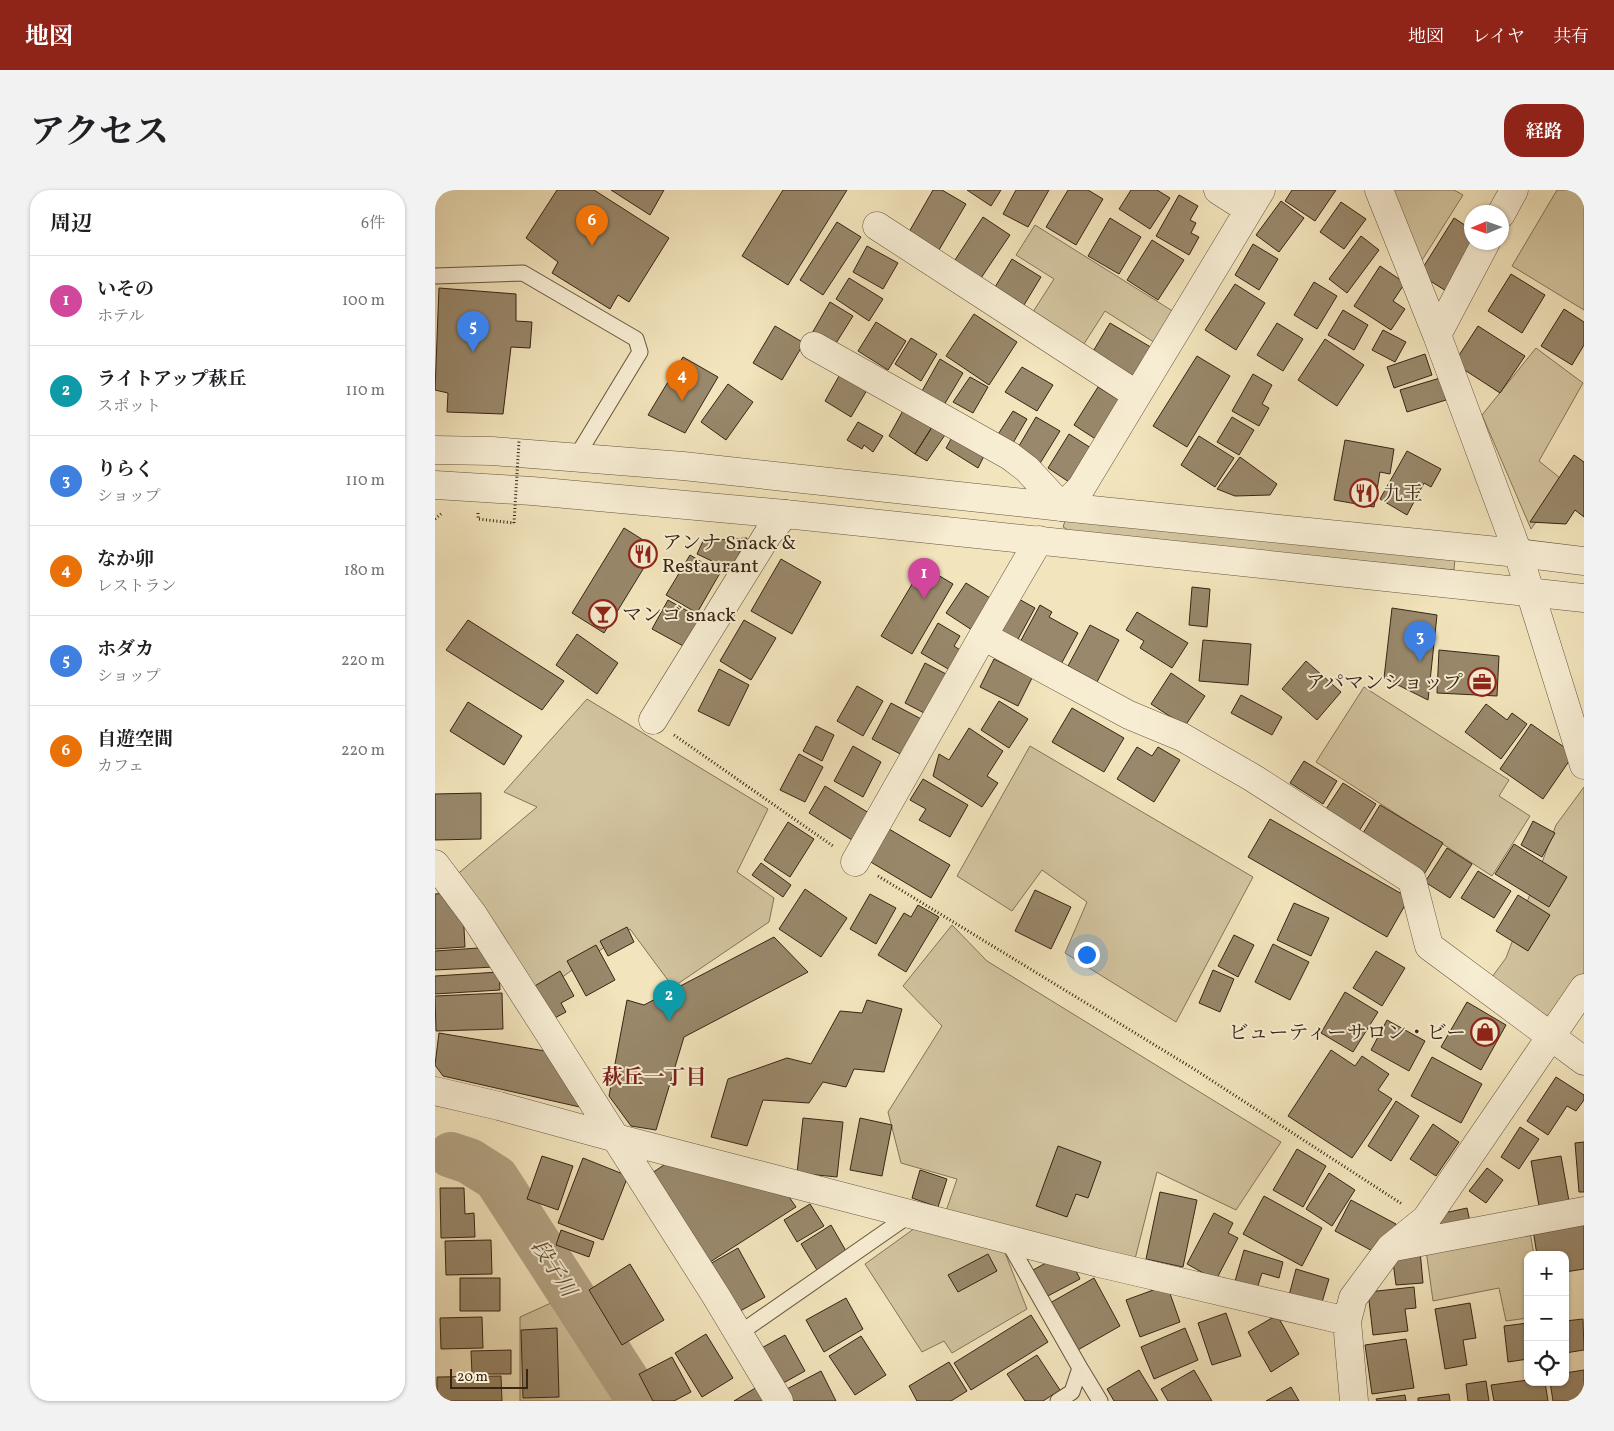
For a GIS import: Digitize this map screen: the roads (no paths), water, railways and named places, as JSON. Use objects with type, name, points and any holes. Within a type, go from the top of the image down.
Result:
[{"type":"street","points":[[1062,507],[1081,488],[1255,200],[1218,190]]},
{"type":"street","points":[[1379,190],[1437,335],[1518,553],[1528,591],[1584,765]]},
{"type":"street","points":[[1506,205],[1514,190]]},
{"type":"street","points":[[877,226],[1137,395]]},
{"type":"street","points":[[1437,335],[1482,250]]},
{"type":"street","points":[[814,346],[1010,456],[1027,469],[1062,507]]},
{"type":"street","points":[[435,450],[492,451],[683,466],[1062,507],[1518,553],[1584,562]]},
{"type":"street","points":[[435,485],[531,491],[785,514],[1584,598]]},
{"type":"street","points":[[653,720],[768,534],[785,514]]},
{"type":"street","points":[[855,862],[1039,540]]},
{"type":"street","points":[[983,636],[1129,715],[1190,742],[1253,778],[1411,880],[1429,946],[1584,1061]]},
{"type":"street","points":[[435,864],[474,916],[716,1296],[737,1335],[779,1401]]},
{"type":"street","points":[[1354,1401],[1347,1321],[1353,1298],[1390,1248],[1425,1219],[1584,988]]},
{"type":"street","points":[[435,1091],[1006,1238],[1347,1321]]},
{"type":"street","points":[[1390,1248],[1584,1211]]},
{"type":"lane","points":[[435,276],[523,272],[636,339],[640,352],[575,459]]},
{"type":"lane","points":[[737,1335],[911,1214]]},
{"type":"lane","points":[[1006,1238],[1100,1401]]},
{"type":"lane","points":[[1058,1401],[1072,1392],[1080,1368]]},
{"type":"waterway","name":"段子川","points":[[451,1155],[469,1161],[496,1178],[640,1401]]},
{"type":"place","name":"自遊空間","points":[[592,246]]},
{"type":"place","name":"ホダカ","points":[[473,352]]},
{"type":"place","name":"なか卯","points":[[682,401]]},
{"type":"place","name":"九王","points":[[1364,493]]},
{"type":"place","name":"アンナ Snack & Restaurant","points":[[643,554]]},
{"type":"place","name":"いその","points":[[924,599]]},
{"type":"place","name":"マンゴ snack","points":[[603,614]]},
{"type":"place","name":"りらく","points":[[1420,662]]},
{"type":"place","name":"アパマンショップ","points":[[1482,682]]},
{"type":"place","name":"ライトアップ萩丘","points":[[669,1021]]},
{"type":"place","name":"ビューティーサロン・ビー","points":[[1485,1032]]},
{"type":"district","name":"萩丘一丁目","points":[[654,1077]]}]
